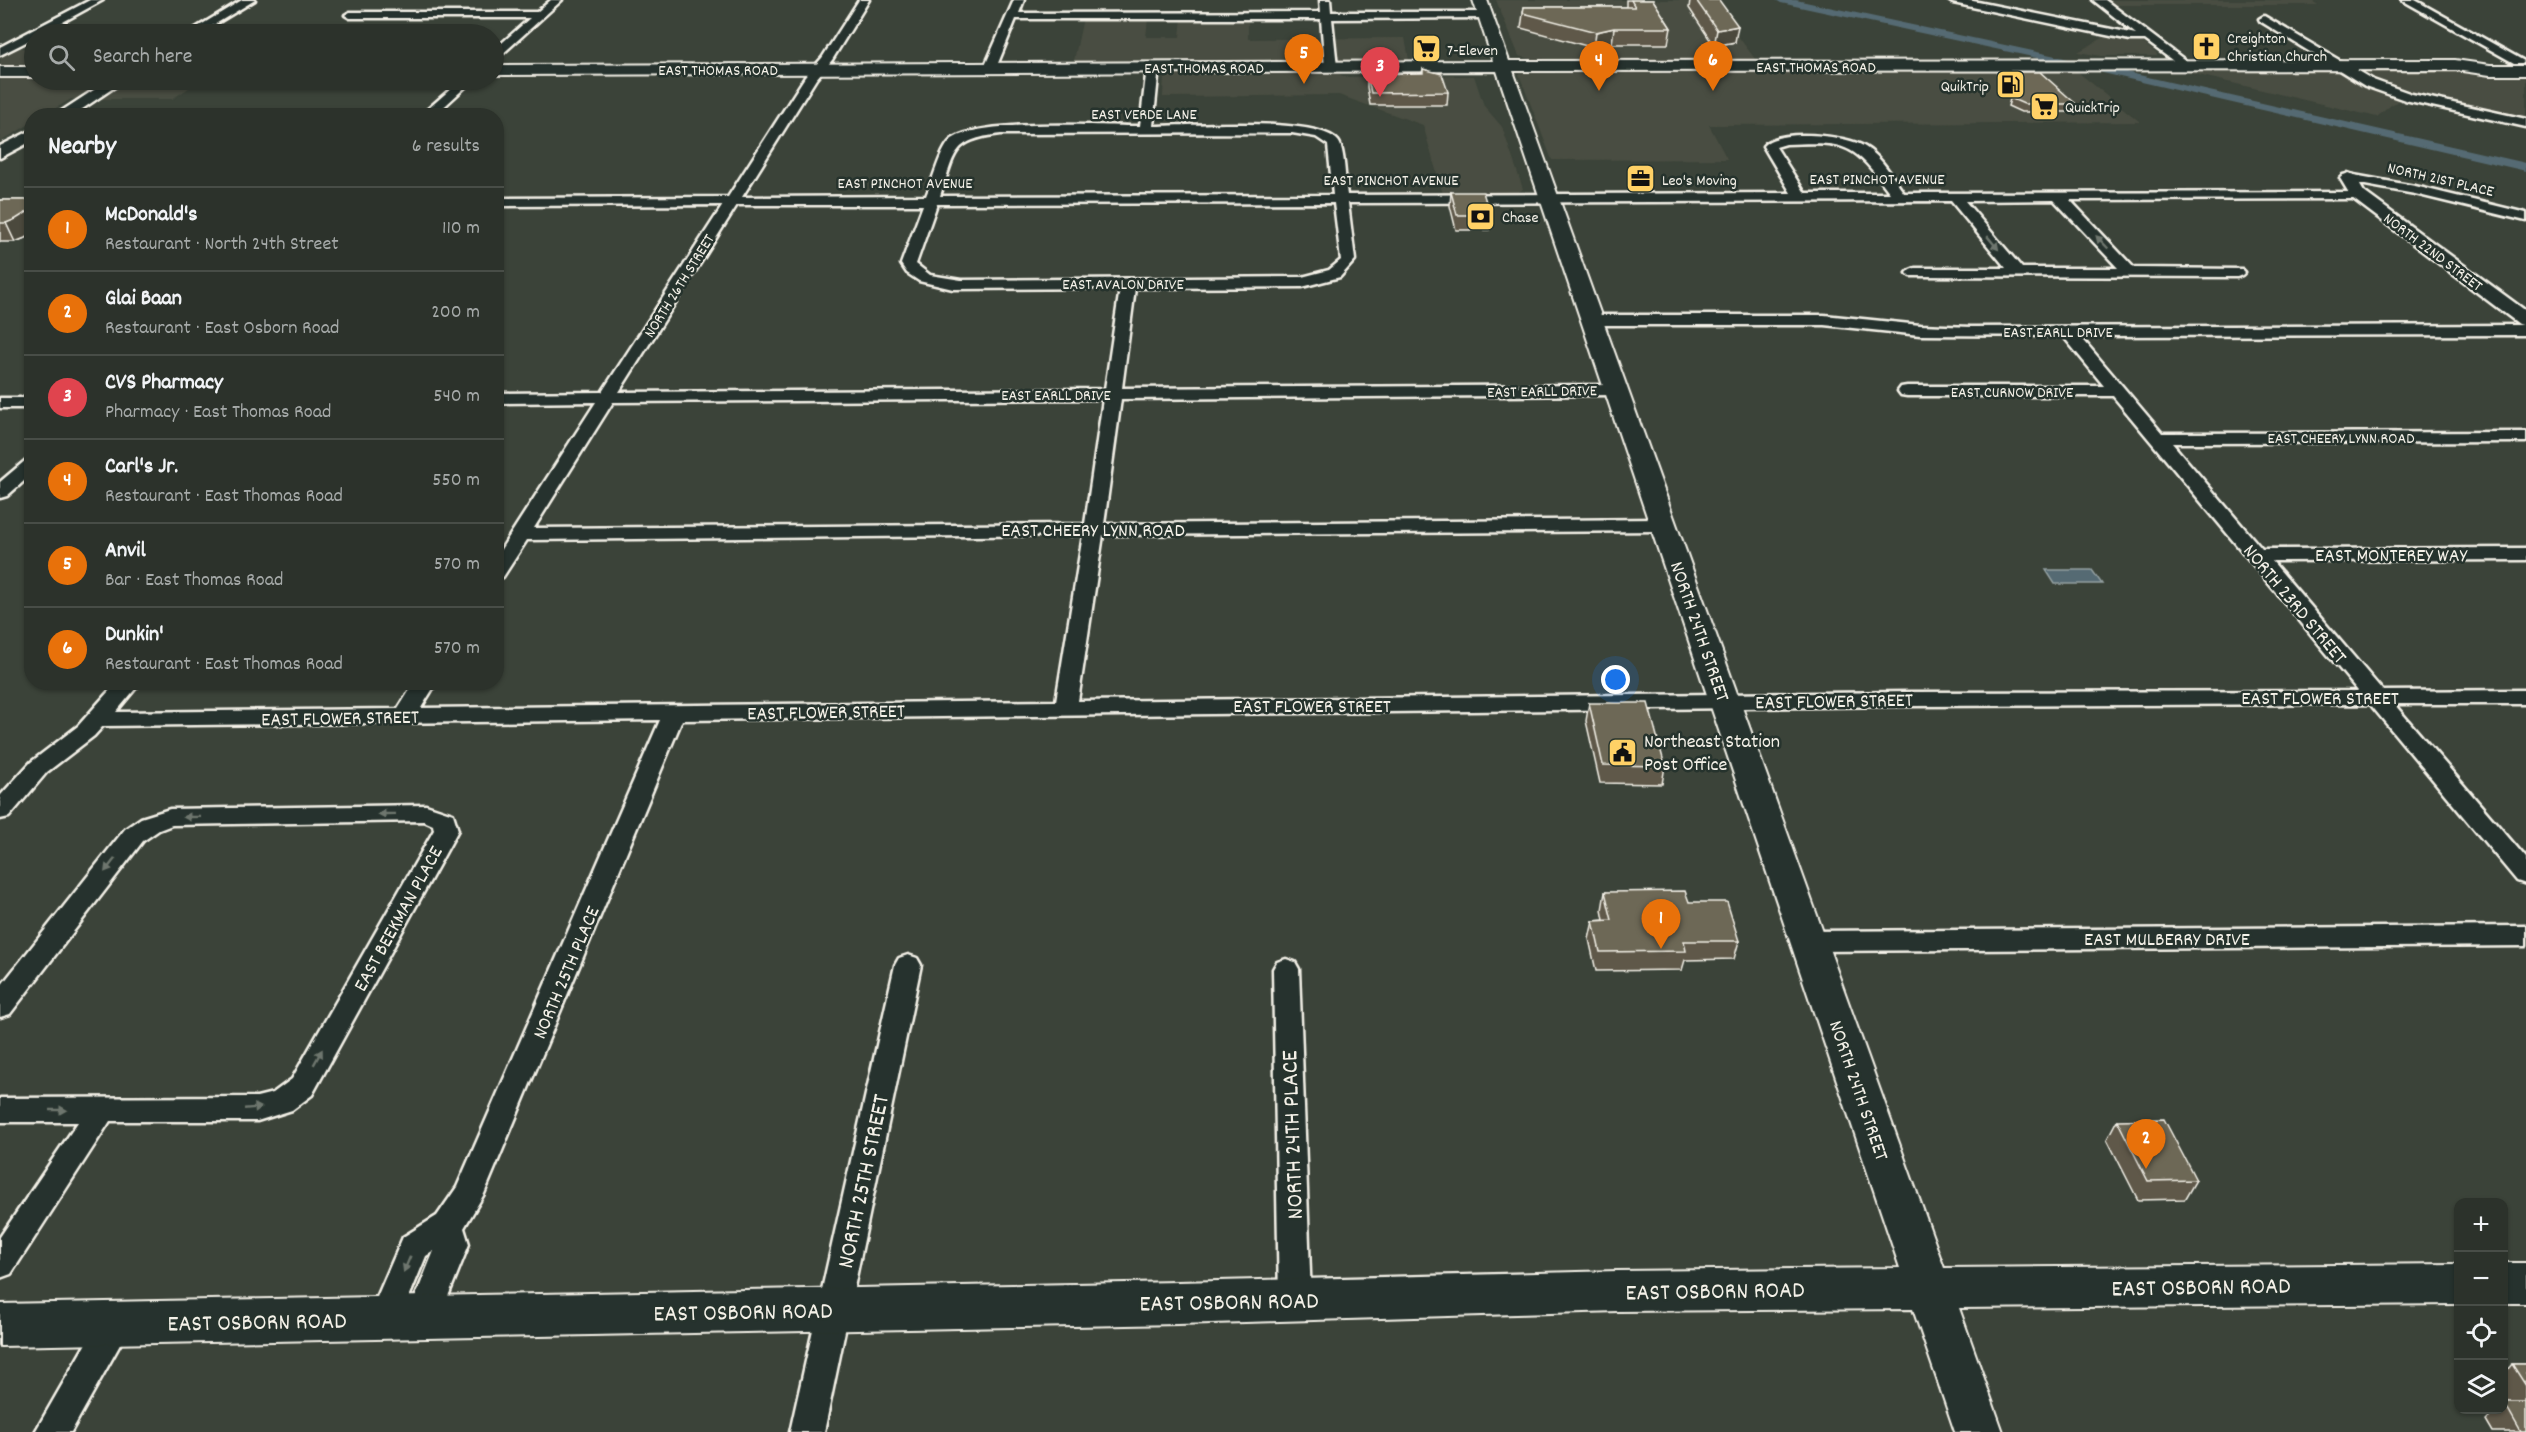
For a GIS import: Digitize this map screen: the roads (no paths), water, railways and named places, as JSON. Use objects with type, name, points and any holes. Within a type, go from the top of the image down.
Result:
[{"type":"main road","name":"NORTH 24TH STREET","points":[[1482,7],[1979,1432]]},
{"type":"main road","name":"EAST THOMAS ROAD","points":[[504,70],[2184,64],[2455,65],[2490,70],[2523,64]]},
{"type":"main road","points":[[0,72],[24,72]]},
{"type":"main road","points":[[2508,1283],[2526,1283]]},
{"type":"main road","name":"EAST OSBORN ROAD","points":[[0,1326],[1295,1300],[1630,1291],[2454,1284]]},
{"type":"street","points":[[53,24],[98,0]]},
{"type":"street","points":[[209,24],[250,0]]},
{"type":"street","points":[[504,47],[557,0]]},
{"type":"street","name":"NORTH 26TH STREET","points":[[504,561],[732,200],[811,77],[819,69],[864,0]]},
{"type":"street","points":[[990,68],[1018,0]]},
{"type":"street","points":[[1171,15],[1173,0]]},
{"type":"street","points":[[1325,0],[1331,67]]},
{"type":"street","points":[[1953,0],[2130,37],[2148,37]]},
{"type":"street","points":[[2098,0],[2184,64]]},
{"type":"street","points":[[2407,0],[2523,64]]},
{"type":"street","points":[[1012,16],[1327,15],[1482,7]]},
{"type":"street","points":[[350,15],[541,15]]},
{"type":"street","points":[[2264,19],[2369,83],[2409,97],[2526,123]]},
{"type":"street","points":[[0,52],[24,39]]},
{"type":"street","points":[[1146,129],[1154,67]]},
{"type":"street","points":[[74,108],[102,90]]},
{"type":"street","points":[[435,108],[456,90]]},
{"type":"street","name":"EAST VERDE LANE","points":[[933,200],[952,146],[958,140],[968,136],[1001,130],[1146,129],[1292,129],[1320,133],[1331,139],[1334,144],[1341,198]]},
{"type":"street","points":[[0,153],[24,139]]},
{"type":"street","points":[[1800,196],[1771,151],[1769,146],[1772,144],[1780,141],[1830,140],[1856,145],[1865,150],[1900,196]]},
{"type":"street","name":"NORTH 22ND STREET","points":[[2348,178],[2358,195],[2526,320]]},
{"type":"street","name":"NORTH 21ST PLACE","points":[[2348,178],[2371,180],[2526,217]]},
{"type":"street","name":"EAST PINCHOT AVENUE","points":[[504,202],[1548,196],[2358,195]]},
{"type":"street","points":[[1954,196],[2018,273]]},
{"type":"street","points":[[2058,196],[2131,273]]},
{"type":"street","name":"EAST AVALON DRIVE","points":[[933,200],[908,264],[919,276],[946,284],[961,285],[1302,282],[1327,277],[1338,272],[1348,260],[1341,198]]},
{"type":"street","points":[[1915,273],[2237,272]]},
{"type":"street","points":[[1066,707],[1094,529],[1128,283]]},
{"type":"street","name":"EAST EARLL DRIVE","points":[[1591,320],[1802,319],[1938,331],[2526,330]]},
{"type":"street","name":"NORTH 23RD STREET","points":[[2067,331],[2526,875]]},
{"type":"street","name":"EAST EARLL DRIVE","points":[[504,398],[1616,390]]},
{"type":"street","name":"EAST CURNOW DRIVE","points":[[1906,391],[2117,391]]},
{"type":"street","points":[[0,403],[24,403]]},
{"type":"street","name":"EAST CHEERY LYNN ROAD","points":[[2157,438],[2526,437]]},
{"type":"street","points":[[0,492],[24,471]]},
{"type":"street","name":"EAST CHEERY LYNN ROAD","points":[[522,534],[1663,525]]},
{"type":"street","name":"EAST MONTEREY WAY","points":[[2255,555],[2526,554]]},
{"type":"street","points":[[0,811],[39,767],[77,739],[123,690]]},
{"type":"street","points":[[405,716],[421,690]]},
{"type":"street","name":"EAST FLOWER STREET","points":[[98,719],[1725,701],[2526,697]]},
{"type":"street","name":"NORTH 25TH PLACE","points":[[403,1318],[453,1244],[448,1226],[469,1194],[674,713]]},
{"type":"street","name":"EAST BEEKMAN PLACE","points":[[0,1007],[134,835],[150,824],[170,818],[402,813],[426,813],[444,820],[446,830],[302,1087],[282,1102],[257,1109],[0,1110]]},
{"type":"street","name":"EAST MULBERRY DRIVE","points":[[1808,941],[2526,936]]},
{"type":"street","name":"NORTH 25TH STREET","points":[[807,1432],[908,964]]},
{"type":"street","name":"NORTH 24TH PLACE","points":[[1286,969],[1295,1300]]},
{"type":"street","points":[[0,1264],[102,1110]]},
{"type":"street","points":[[52,1432],[116,1323]]},
{"type":"water","points":[[2046,570],[2092,570],[2102,584],[2055,584]]},
{"type":"waterway","points":[[1781,0],[2051,58],[2526,167]]},
{"type":"place","name":"Creighton Christian Church","points":[[2206,46]]},
{"type":"place","name":"7-Eleven","points":[[1426,49]]},
{"type":"place","name":"Anvil","points":[[1304,84]]},
{"type":"place","name":"QuikTrip","points":[[2010,85]]},
{"type":"place","name":"Carl's Jr.","points":[[1599,91]]},
{"type":"place","name":"Dunkin'","points":[[1713,91]]},
{"type":"place","name":"CVS Pharmacy","points":[[1380,97]]},
{"type":"place","name":"QuickTrip","points":[[2044,106]]},
{"type":"place","name":"Leo's Moving","points":[[1641,179]]},
{"type":"place","name":"Chase","points":[[1481,216]]},
{"type":"place","name":"Northeast Station Post Office","points":[[1623,752]]},
{"type":"place","name":"McDonald's","points":[[1661,949]]},
{"type":"place","name":"Glai Baan","points":[[2146,1169]]}]
